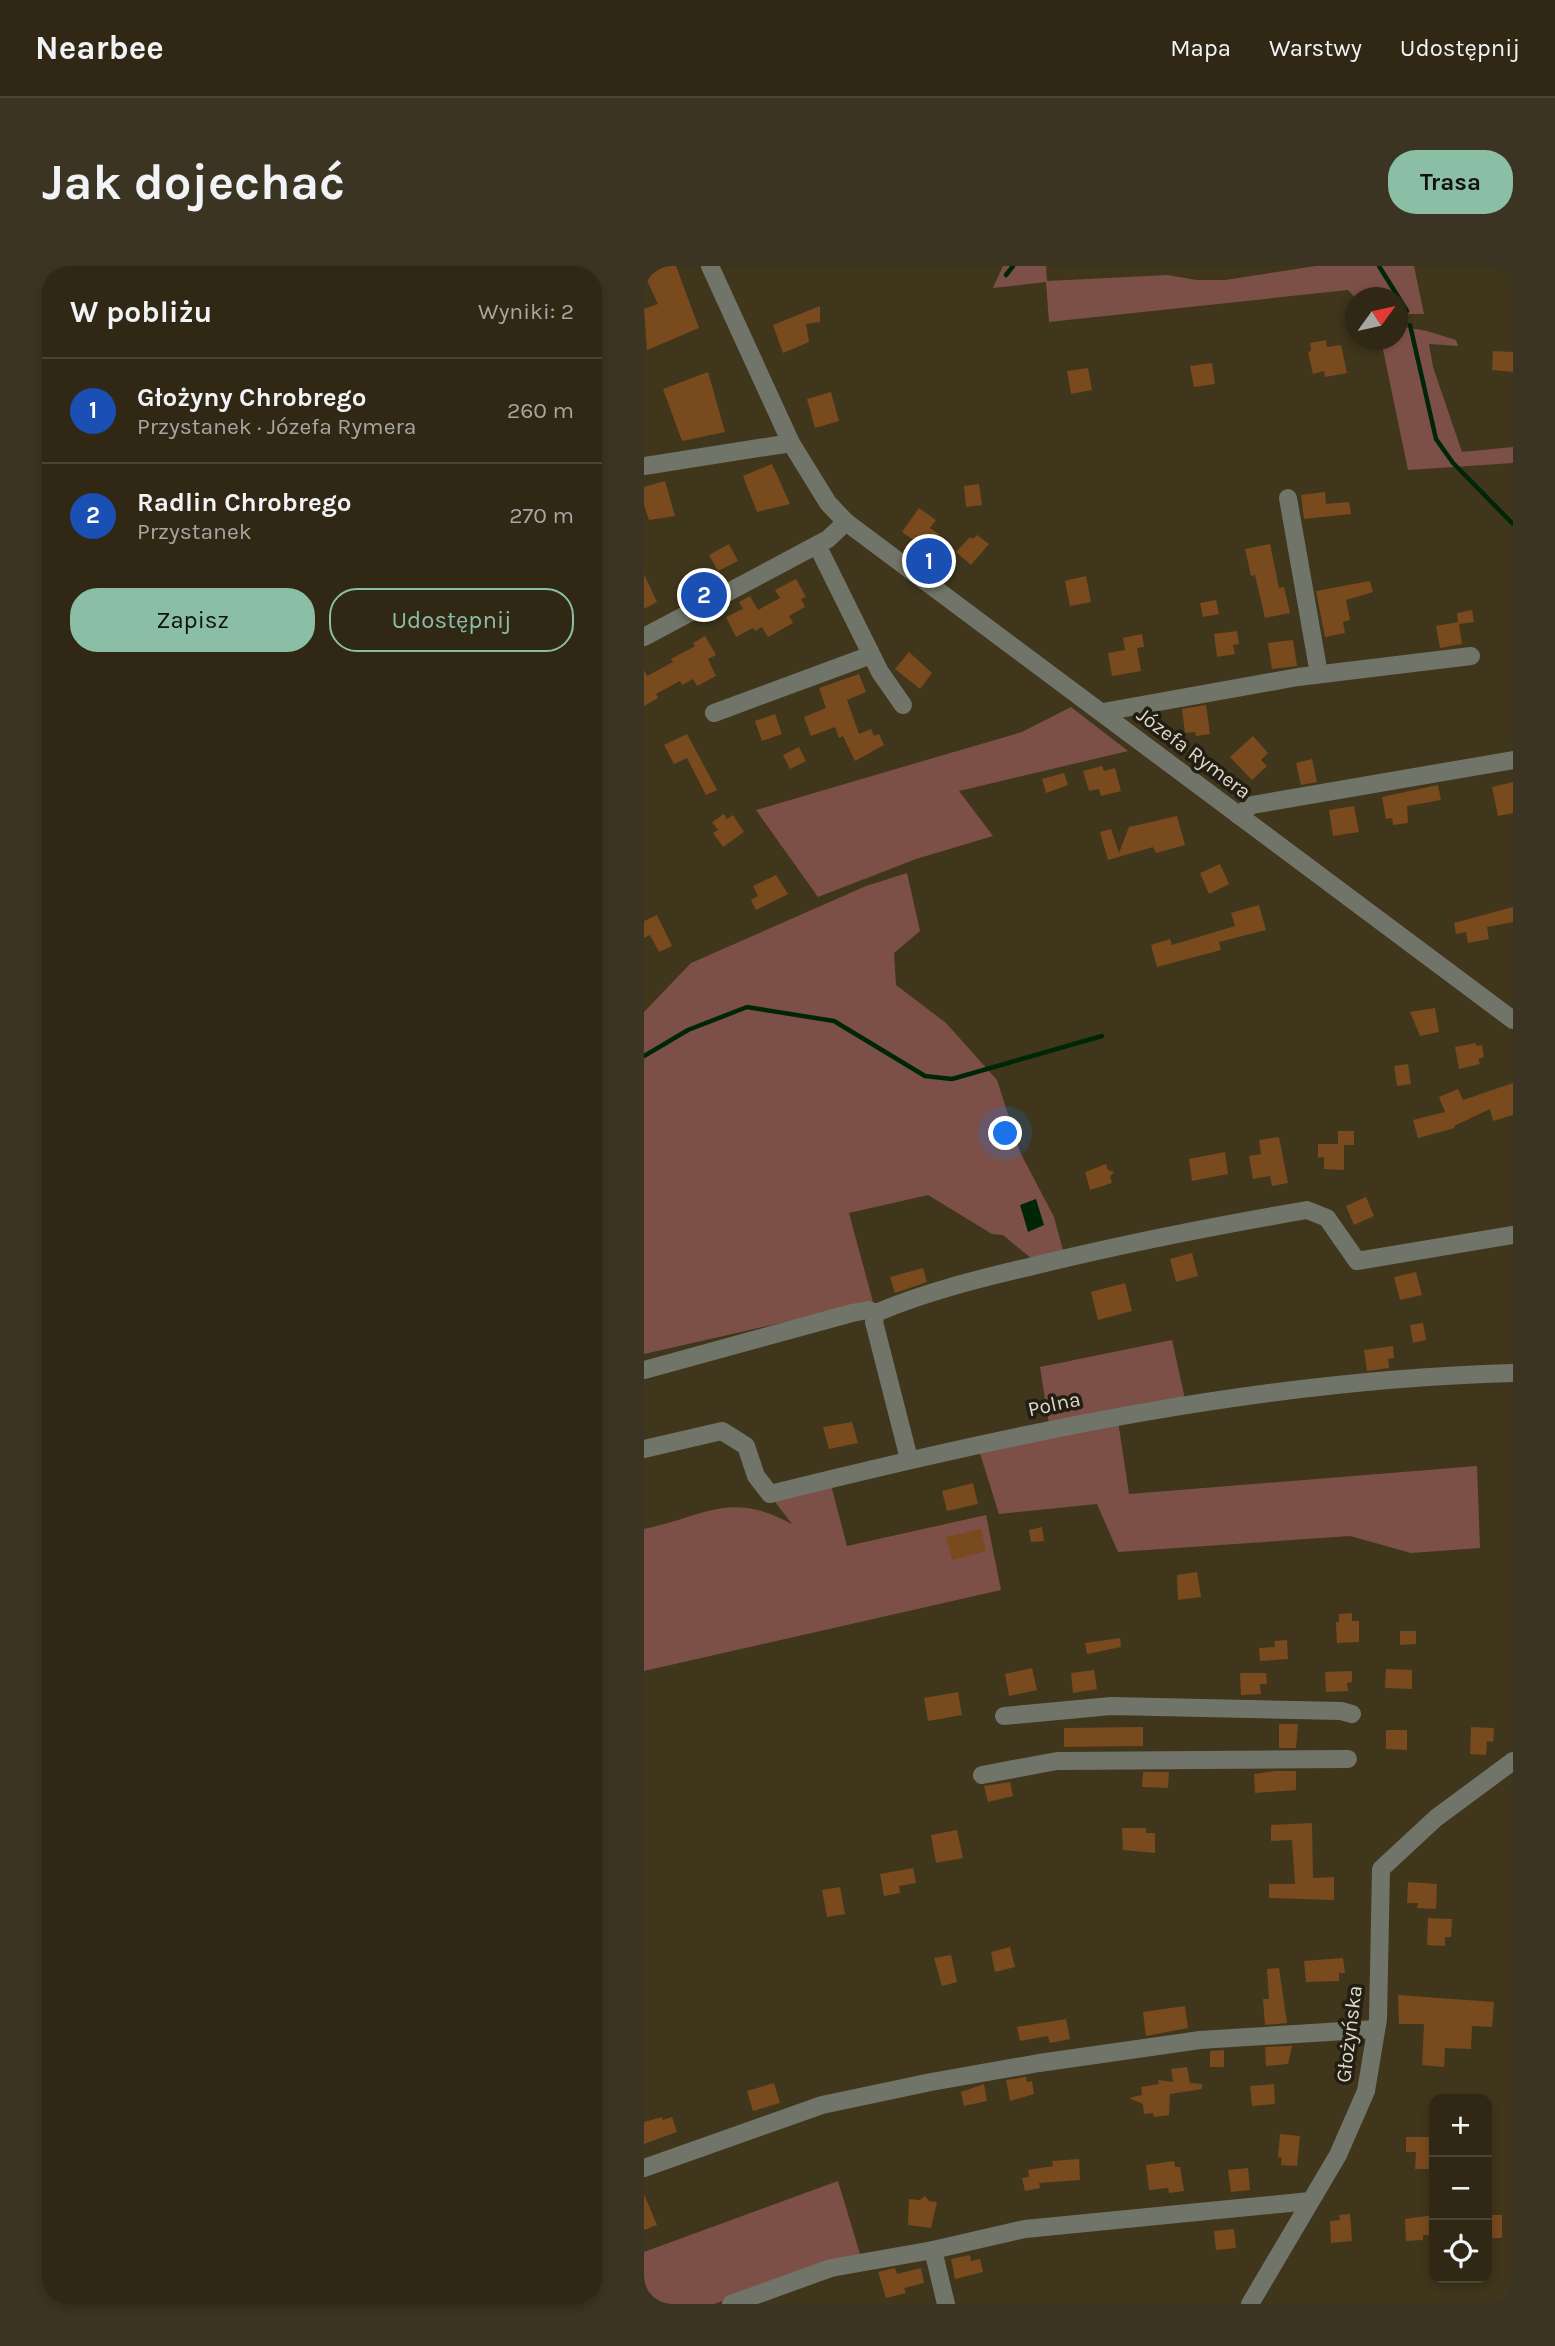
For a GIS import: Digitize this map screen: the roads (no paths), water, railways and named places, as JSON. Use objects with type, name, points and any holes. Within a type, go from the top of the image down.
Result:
[{"type":"street","name":"Józefa Rymera","points":[[710,266],[791,443],[828,503],[846,522],[1513,1020]]},
{"type":"street","points":[[644,466],[791,443]]},
{"type":"street","points":[[1288,498],[1320,674]]},
{"type":"street","points":[[644,637],[817,545],[846,522]]},
{"type":"street","points":[[817,545],[871,655],[903,705]]},
{"type":"street","points":[[714,713],[871,655]]},
{"type":"street","points":[[1103,712],[1320,674],[1471,656]]},
{"type":"street","points":[[1238,815],[1252,805],[1513,760]]},
{"type":"street","points":[[644,1370],[852,1313],[869,1310],[876,1313],[956,1285],[1147,1237],[1307,1210],[1327,1218],[1357,1261],[1513,1235]]},
{"type":"street","points":[[876,1313],[877,1337],[909,1459]]},
{"type":"street","name":"Polna","points":[[644,1449],[722,1431],[746,1446],[756,1476],[770,1494],[909,1459],[1112,1415],[1332,1385],[1513,1373]]},
{"type":"street","points":[[1004,1716],[1111,1706],[1352,1714]]},
{"type":"street","points":[[982,1774],[1057,1761],[1348,1759]]},
{"type":"street","name":"Głożyńska","points":[[1250,2304],[1338,2155],[1366,2091],[1376,2029],[1381,1869],[1436,1818],[1513,1761]]},
{"type":"street","points":[[644,2168],[822,2105],[931,2082],[1186,2041],[1376,2029]]},
{"type":"street","points":[[731,2304],[831,2268],[933,2250],[1025,2229],[1310,2201]]},
{"type":"street","points":[[933,2250],[946,2304]]},
{"type":"waterway","points":[[1006,275],[1013,266]]},
{"type":"waterway","points":[[1379,266],[1392,287]]},
{"type":"waterway","points":[[1410,325],[1436,439],[1453,463],[1513,524]]},
{"type":"waterway","points":[[644,1056],[688,1030],[747,1007],[834,1021],[925,1076],[952,1079],[1102,1036]]},
{"type":"place","name":"Głożyny Chrobrego","points":[[929,561]]},
{"type":"place","name":"Radlin Chrobrego","points":[[704,595]]}]
